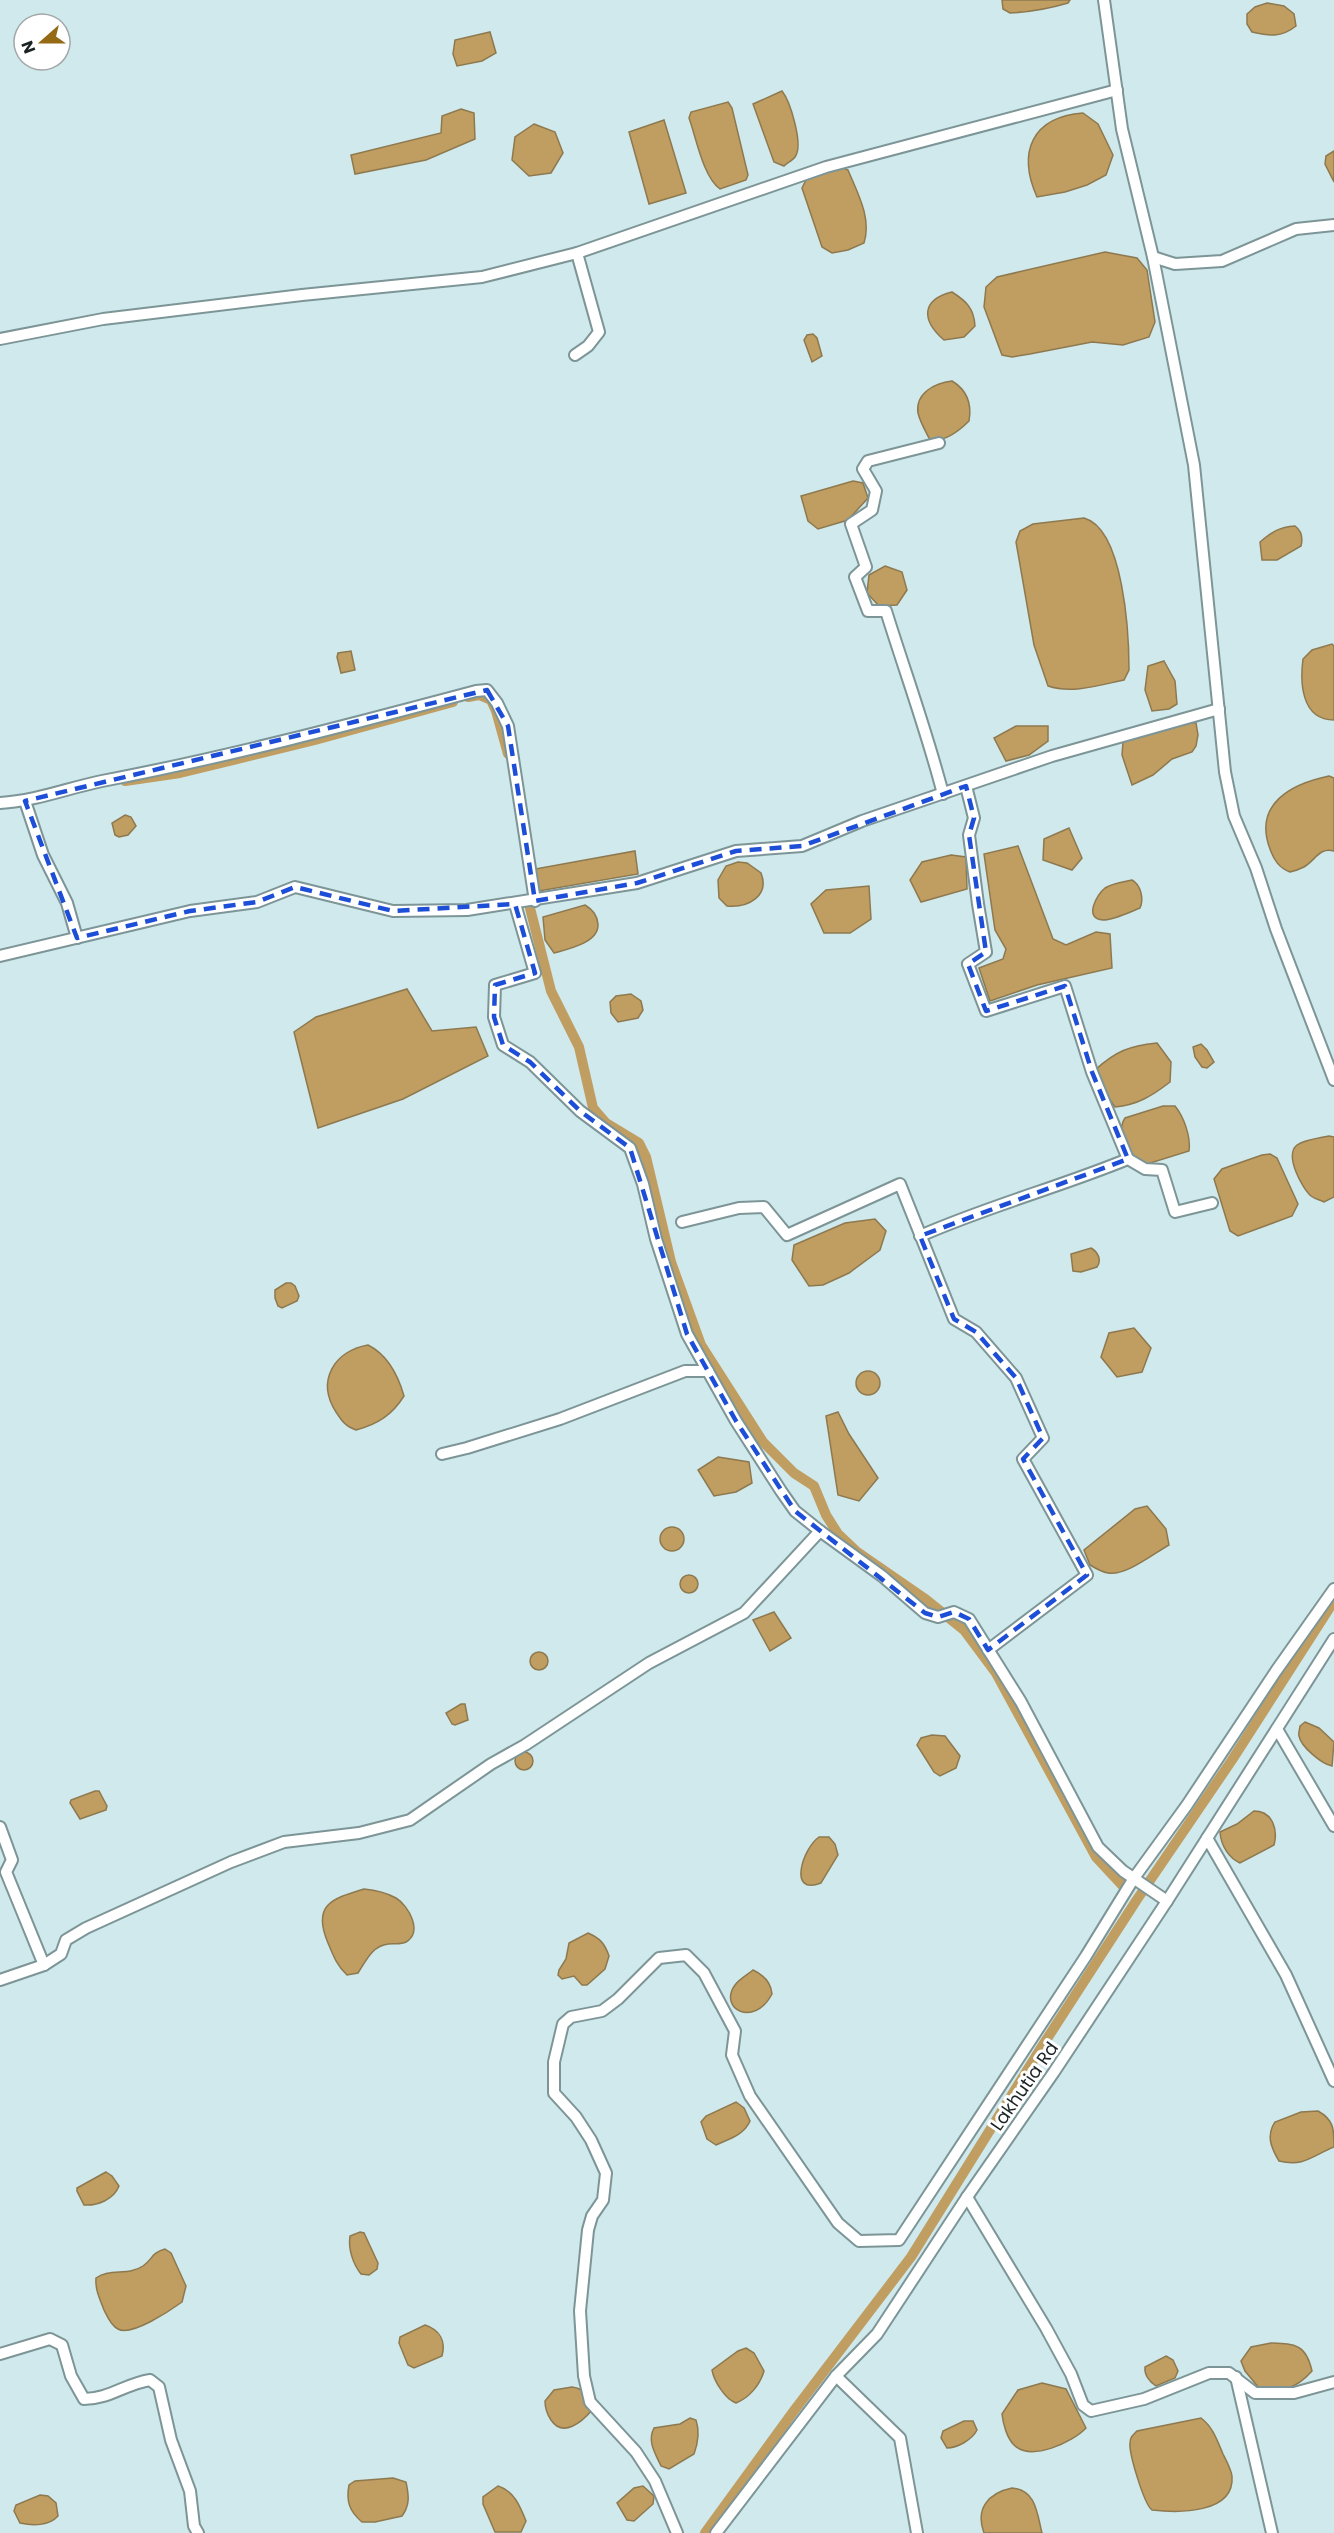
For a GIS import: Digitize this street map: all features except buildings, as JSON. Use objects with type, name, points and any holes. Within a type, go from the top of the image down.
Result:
[{"type":"street","points":[[1104,0],[1122,129],[1153,257],[1194,465],[1225,772],[1234,816],[1256,868],[1290,968],[1334,1080]]},
{"type":"street","points":[[0,339],[125,316],[482,277],[577,253],[826,167],[1117,90]]},
{"type":"street","points":[[1153,257],[1175,264],[1222,261],[1296,230],[1334,225]]},
{"type":"street","points":[[575,355],[588,346],[599,332],[577,253]]},
{"type":"street","points":[[939,443],[868,461],[863,469],[876,491],[872,510],[851,524],[866,567],[855,578],[868,611],[886,611],[909,686],[930,741],[943,794]]},
{"type":"street","points":[[0,803],[25,801],[91,783],[241,752],[487,690],[497,703],[508,726],[535,901]]},
{"type":"street","points":[[0,956],[190,910],[257,902],[295,887],[393,911],[467,910],[637,883],[736,851],[802,846],[862,821],[1052,756],[1219,709]]},
{"type":"street","points":[[966,786],[974,818],[969,835],[986,952],[968,964],[986,1011],[1065,986],[1092,1072],[1128,1159],[1144,1169],[1162,1170],[1175,1212],[1212,1203]]},
{"type":"street","points":[[25,801],[43,855],[67,903],[77,938]]},
{"type":"street","points":[[515,903],[535,973],[495,985],[494,1017],[503,1045],[530,1062],[580,1111],[630,1148],[643,1184],[656,1239],[687,1334],[736,1421],[781,1491],[795,1511],[820,1532],[882,1576],[925,1613],[938,1617],[954,1612],[969,1619],[1022,1702],[1098,1847],[1123,1871],[1167,1901]]},
{"type":"street","points":[[920,1236],[964,1216],[1090,1175],[1128,1159]]},
{"type":"street","points":[[682,1222],[739,1208],[764,1207],[786,1235],[900,1184],[954,1319],[976,1332],[1016,1378],[1043,1438],[1023,1459],[1087,1575],[988,1650]]},
{"type":"street","points":[[442,1454],[560,1419],[685,1371],[708,1371]]},
{"type":"street","points":[[0,1980],[44,1965],[61,1954],[66,1940],[86,1928],[231,1862],[285,1842],[358,1833],[410,1820],[649,1663],[744,1612],[820,1532]]},
{"type":"street","points":[[677,2533],[656,2481],[636,2452],[590,2402],[584,2376],[580,2311],[588,2230],[592,2216],[603,2200],[606,2173],[586,2132],[554,2093],[554,2062],[563,2024],[571,2017],[602,2011],[618,1999],[659,1958],[686,1955],[704,1973],[735,2031],[732,2055],[750,2096],[838,2223],[859,2241],[899,2240],[1086,1956],[1134,1878],[1187,1805],[1276,1671],[1334,1589]]},
{"type":"street","name":"Lakhutia Rd","points":[[716,2533],[836,2376],[877,2334],[1167,1901],[1334,1639]]},
{"type":"street","points":[[1277,1730],[1334,1826]]},
{"type":"street","points":[[0,1827],[12,1860],[6,1872],[44,1965]]},
{"type":"street","points":[[1206,1838],[1286,1975],[1334,2081]]},
{"type":"street","points":[[967,2197],[1047,2328],[1071,2374],[1083,2405],[1091,2410],[1144,2399],[1209,2373],[1229,2373],[1255,2393],[1294,2393],[1334,2382]]},
{"type":"street","points":[[0,2354],[50,2339],[62,2345],[71,2376],[84,2399],[99,2399],[134,2383],[150,2380],[159,2387],[171,2440],[190,2491],[194,2526],[198,2533]]},
{"type":"street","points":[[836,2376],[900,2438],[917,2533]]},
{"type":"street","points":[[1236,2377],[1272,2533]]},
{"type":"highlighted area","points":[[487,690],[508,726],[535,901],[637,883],[736,851],[802,846],[966,786],[974,818],[969,835],[986,952],[968,964],[986,1011],[1065,986],[1092,1072],[1128,1159],[920,1236],[954,1319],[976,1332],[1016,1378],[1043,1438],[1023,1459],[1087,1575],[988,1650],[969,1619],[954,1612],[938,1617],[925,1613],[795,1511],[736,1421],[687,1334],[630,1148],[580,1111],[530,1062],[503,1045],[494,1017],[495,985],[535,973],[515,904],[393,911],[295,887],[257,902],[190,911],[77,938],[25,801]]},
{"type":"shaded area","points":[[1002,0],[1070,0],[1068,3],[1046,9],[1010,13],[1003,9]]},
{"type":"shaded area","points":[[1267,3],[1284,6],[1294,14],[1296,26],[1285,33],[1275,35],[1252,32],[1247,24],[1247,14],[1255,7]]},
{"type":"shaded area","points":[[490,32],[496,53],[482,61],[457,66],[453,54],[455,40]]},
{"type":"shaded area","points":[[782,91],[792,113],[798,143],[795,157],[784,166],[774,162],[753,104]]},
{"type":"shaded area","points":[[728,102],[732,108],[748,175],[746,180],[720,189],[709,176],[689,118],[691,112]]},
{"type":"shaded area","points":[[461,109],[474,113],[475,139],[426,160],[355,174],[351,155],[441,133],[442,116]]},
{"type":"shaded area","points":[[1083,113],[1098,124],[1113,155],[1106,175],[1087,185],[1037,197],[1031,181],[1029,165],[1029,152],[1033,140],[1051,121]]},
{"type":"shaded area","points":[[664,120],[686,193],[649,204],[629,132]]},
{"type":"shaded area","points":[[534,124],[555,132],[563,153],[551,173],[529,176],[512,160],[515,137]]},
{"type":"shaded area","points":[[1334,151],[1334,182],[1325,164],[1326,156]]},
{"type":"shaded area","points":[[843,168],[848,170],[859,196],[865,215],[866,234],[864,243],[848,250],[832,253],[822,247],[802,188],[811,175]]},
{"type":"shaded area","points":[[1105,252],[1137,258],[1147,270],[1155,322],[1149,337],[1123,345],[1092,342],[1012,357],[1002,355],[984,307],[986,287],[997,277]]},
{"type":"shaded area","points":[[952,292],[968,306],[973,314],[975,326],[964,337],[944,340],[931,326],[928,312],[934,300]]},
{"type":"shaded area","points":[[813,334],[817,338],[822,356],[812,362],[804,340],[807,335]]},
{"type":"shaded area","points":[[952,381],[965,393],[970,409],[969,421],[951,435],[930,440],[918,413],[920,400],[933,387]]},
{"type":"shaded area","points":[[853,481],[863,483],[868,498],[848,520],[818,529],[808,521],[801,496]]},
{"type":"shaded area","points":[[1084,518],[1097,526],[1108,541],[1116,562],[1122,585],[1128,633],[1129,670],[1124,680],[1086,688],[1057,688],[1048,686],[1034,645],[1016,542],[1020,531],[1033,524]]},
{"type":"shaded area","points":[[1295,526],[1301,535],[1301,546],[1277,560],[1262,560],[1260,542],[1276,531]]},
{"type":"shaded area","points":[[885,566],[902,572],[907,590],[897,605],[879,606],[867,593],[869,575]]},
{"type":"shaded area","points":[[1332,644],[1334,646],[1334,720],[1315,714],[1309,707],[1302,678],[1303,659],[1312,650]]},
{"type":"shaded area","points":[[351,651],[355,670],[341,673],[338,653]]},
{"type":"shaded area","points":[[1164,661],[1175,681],[1177,704],[1169,709],[1152,711],[1145,690],[1148,666]]},
{"type":"shaded area","points":[[1186,722],[1196,723],[1198,735],[1192,752],[1172,759],[1153,775],[1132,785],[1122,755],[1123,742]]},
{"type":"shaded area","points":[[1016,726],[1048,726],[1048,741],[1029,755],[1006,761],[994,738]]},
{"type":"shaded area","points":[[1329,776],[1334,778],[1334,851],[1321,852],[1304,867],[1290,872],[1277,863],[1270,849],[1266,833],[1271,808],[1289,791],[1301,784]]},
{"type":"shaded area","points":[[125,815],[131,817],[136,826],[128,835],[119,837],[115,835],[112,823]]},
{"type":"shaded area","points":[[1069,828],[1082,858],[1072,870],[1043,860],[1044,839]]},
{"type":"shaded area","points":[[1018,846],[1053,939],[1066,945],[1096,932],[1110,934],[1112,968],[1037,985],[990,1001],[979,968],[1003,959],[1006,949],[995,930],[984,854]]},
{"type":"shaded area","points":[[635,851],[638,874],[539,891],[535,869]]},
{"type":"shaded area","points":[[951,855],[966,857],[967,889],[921,902],[910,880],[922,862]]},
{"type":"shaded area","points":[[738,862],[747,863],[761,873],[762,888],[760,894],[749,903],[727,906],[719,898],[718,880],[726,866]]},
{"type":"shaded area","points":[[1132,880],[1141,892],[1140,908],[1107,920],[1097,919],[1093,911],[1098,895],[1105,888]]},
{"type":"shaded area","points":[[869,886],[871,919],[850,933],[824,933],[811,904],[826,890]]},
{"type":"shaded area","points":[[585,905],[594,913],[598,924],[594,936],[582,944],[554,953],[545,940],[543,917]]},
{"type":"shaded area","points":[[407,989],[432,1031],[476,1027],[488,1056],[403,1099],[318,1128],[294,1032],[316,1017]]},
{"type":"shaded area","points":[[631,994],[641,1001],[643,1010],[638,1018],[618,1022],[611,1013],[610,1002],[616,996]]},
{"type":"shaded area","points":[[1157,1043],[1171,1062],[1170,1082],[1144,1099],[1115,1107],[1101,1087],[1095,1070],[1123,1050]]},
{"type":"shaded area","points":[[1201,1044],[1214,1062],[1207,1068],[1202,1067],[1195,1057],[1193,1047]]},
{"type":"shaded area","points":[[1163,1106],[1175,1106],[1181,1116],[1188,1134],[1189,1151],[1144,1165],[1132,1159],[1123,1138],[1123,1123],[1125,1118]]},
{"type":"shaded area","points":[[1329,1136],[1334,1137],[1334,1197],[1324,1202],[1311,1196],[1303,1186],[1292,1156],[1300,1143]]},
{"type":"shaded area","points":[[1270,1154],[1277,1158],[1298,1204],[1292,1216],[1238,1236],[1230,1231],[1214,1179],[1222,1169]]},
{"type":"shaded area","points":[[875,1219],[886,1231],[880,1250],[849,1273],[823,1285],[809,1286],[792,1260],[794,1245],[845,1223]]},
{"type":"shaded area","points":[[1091,1248],[1098,1256],[1097,1267],[1081,1272],[1073,1271],[1071,1254]]},
{"type":"shaded area","points":[[286,1283],[295,1286],[299,1296],[297,1301],[282,1308],[278,1306],[275,1290]]},
{"type":"shaded area","points":[[1134,1328],[1151,1348],[1142,1372],[1117,1377],[1101,1357],[1109,1333]]},
{"type":"shaded area","points":[[368,1345],[387,1360],[399,1381],[404,1396],[384,1418],[356,1430],[344,1423],[336,1412],[330,1400],[328,1379],[332,1369],[346,1354]]},
{"type":"shaded area","points":[[868,1371],[873,1372],[879,1378],[879,1388],[873,1394],[868,1395],[863,1394],[857,1388],[856,1383],[857,1378],[863,1372]]},
{"type":"shaded area","points":[[838,1412],[849,1434],[878,1478],[859,1501],[838,1495],[826,1416]]},
{"type":"shaded area","points":[[718,1457],[749,1462],[752,1483],[736,1492],[714,1496],[698,1470]]},
{"type":"shaded area","points":[[1147,1506],[1166,1529],[1169,1545],[1123,1571],[1108,1573],[1090,1565],[1084,1550],[1135,1509]]},
{"type":"shaded area","points":[[672,1527],[681,1530],[684,1539],[681,1548],[672,1551],[663,1548],[660,1539],[663,1530]]},
{"type":"shaded area","points":[[689,1575],[695,1578],[698,1584],[695,1590],[689,1593],[683,1590],[680,1584],[683,1578]]},
{"type":"shaded area","points":[[774,1612],[791,1638],[770,1651],[753,1620]]},
{"type":"shaded area","points":[[539,1652],[545,1655],[548,1661],[545,1667],[539,1670],[533,1667],[530,1661],[533,1655]]},
{"type":"shaded area","points":[[465,1704],[468,1720],[452,1724],[446,1713]]},
{"type":"shaded area","points":[[1305,1722],[1319,1728],[1334,1742],[1332,1766],[1312,1754],[1304,1745],[1299,1735],[1300,1726]]},
{"type":"shaded area","points":[[932,1735],[945,1736],[960,1756],[956,1768],[940,1776],[934,1772],[917,1745],[921,1738]]},
{"type":"shaded area","points":[[520,1752],[528,1752],[533,1757],[531,1768],[520,1770],[515,1765],[515,1757]]},
{"type":"shaded area","points":[[99,1791],[107,1806],[106,1810],[80,1819],[70,1803],[71,1800]]},
{"type":"shaded area","points":[[1254,1811],[1266,1814],[1273,1822],[1274,1845],[1240,1863],[1226,1851],[1220,1832],[1237,1824]]},
{"type":"shaded area","points":[[819,1837],[829,1837],[835,1844],[838,1855],[821,1883],[810,1885],[804,1883],[801,1869],[808,1851]]},
{"type":"shaded area","points":[[364,1889],[385,1893],[401,1902],[412,1919],[413,1932],[411,1938],[406,1942],[382,1945],[370,1955],[358,1973],[347,1975],[338,1964],[328,1943],[322,1920],[324,1912],[334,1900]]},
{"type":"shaded area","points":[[588,1933],[599,1939],[606,1948],[609,1956],[605,1969],[587,1985],[582,1985],[574,1976],[562,1979],[558,1975],[566,1959],[569,1943]]},
{"type":"shaded area","points":[[753,1970],[766,1979],[772,1994],[765,2004],[756,2010],[740,2011],[734,2007],[731,1994],[735,1985]]},
{"type":"shaded area","points":[[736,2102],[744,2108],[750,2121],[740,2133],[716,2145],[707,2139],[701,2122],[706,2116]]},
{"type":"shaded area","points":[[1318,2111],[1327,2118],[1332,2126],[1334,2147],[1302,2162],[1279,2161],[1270,2137],[1275,2122],[1301,2112]]},
{"type":"shaded area","points":[[106,2172],[119,2186],[117,2191],[105,2201],[84,2205],[77,2188]]},
{"type":"shaded area","points":[[360,2232],[364,2233],[378,2263],[377,2269],[369,2275],[361,2274],[350,2251],[350,2236]]},
{"type":"shaded area","points":[[165,2249],[171,2253],[186,2286],[182,2302],[141,2326],[124,2330],[116,2328],[104,2310],[97,2290],[96,2278],[107,2273],[137,2269],[157,2252]]},
{"type":"shaded area","points":[[425,2325],[435,2330],[441,2337],[442,2356],[414,2368],[408,2365],[399,2343],[400,2337]]},
{"type":"shaded area","points":[[1271,2343],[1298,2347],[1306,2355],[1312,2371],[1306,2378],[1288,2388],[1259,2388],[1245,2371],[1241,2361],[1251,2347]]},
{"type":"shaded area","points":[[746,2348],[754,2353],[764,2371],[753,2390],[736,2403],[728,2398],[721,2389],[712,2370],[738,2351]]},
{"type":"shaded area","points":[[1166,2356],[1173,2360],[1178,2371],[1175,2378],[1156,2386],[1145,2373],[1145,2367]]},
{"type":"shaded area","points":[[1042,2383],[1066,2389],[1086,2428],[1072,2439],[1052,2448],[1041,2451],[1021,2450],[1009,2439],[1002,2414],[1018,2390]]},
{"type":"shaded area","points":[[572,2387],[584,2392],[592,2410],[578,2423],[561,2428],[550,2418],[545,2401],[554,2390]]},
{"type":"shaded area","points":[[690,2418],[696,2420],[698,2429],[694,2454],[669,2469],[661,2466],[654,2452],[651,2438],[654,2428],[680,2424]]},
{"type":"shaded area","points":[[1201,2418],[1209,2425],[1230,2468],[1232,2476],[1230,2488],[1224,2498],[1203,2508],[1190,2511],[1152,2510],[1145,2499],[1134,2467],[1130,2449],[1131,2438],[1137,2431]]},
{"type":"shaded area","points":[[964,2421],[973,2421],[977,2430],[964,2443],[947,2448],[941,2438],[943,2431]]},
{"type":"shaded area","points":[[393,2478],[406,2482],[408,2500],[402,2516],[375,2522],[362,2522],[354,2514],[350,2505],[349,2485],[355,2481]]},
{"type":"shaded area","points":[[498,2486],[508,2491],[519,2505],[526,2521],[521,2532],[495,2532],[483,2504],[483,2497]]},
{"type":"shaded area","points":[[643,2486],[654,2496],[653,2504],[634,2521],[627,2520],[617,2503],[634,2488]]},
{"type":"shaded area","points":[[1012,2488],[1026,2493],[1031,2498],[1037,2510],[1042,2533],[984,2533],[981,2517],[986,2503],[996,2494]]},
{"type":"shaded area","points":[[40,2495],[48,2496],[56,2503],[58,2516],[50,2522],[40,2524],[20,2523],[14,2511],[16,2505]]},
{"type":"waterway","points":[[468,697],[479,695],[491,700],[508,754]]},
{"type":"waterway","points":[[125,781],[180,773],[315,740],[453,702]]},
{"type":"waterway","points":[[530,908],[551,991],[579,1047],[593,1108],[606,1123],[639,1143],[646,1157],[671,1262],[701,1345],[763,1442],[794,1473],[814,1486],[826,1515],[838,1534],[856,1551],[924,1598],[964,1630],[996,1673],[1096,1857],[1122,1885]]},
{"type":"waterway","points":[[705,2533],[793,2412],[911,2257],[1041,2048],[1136,1901],[1232,1760],[1334,1601]]}]
